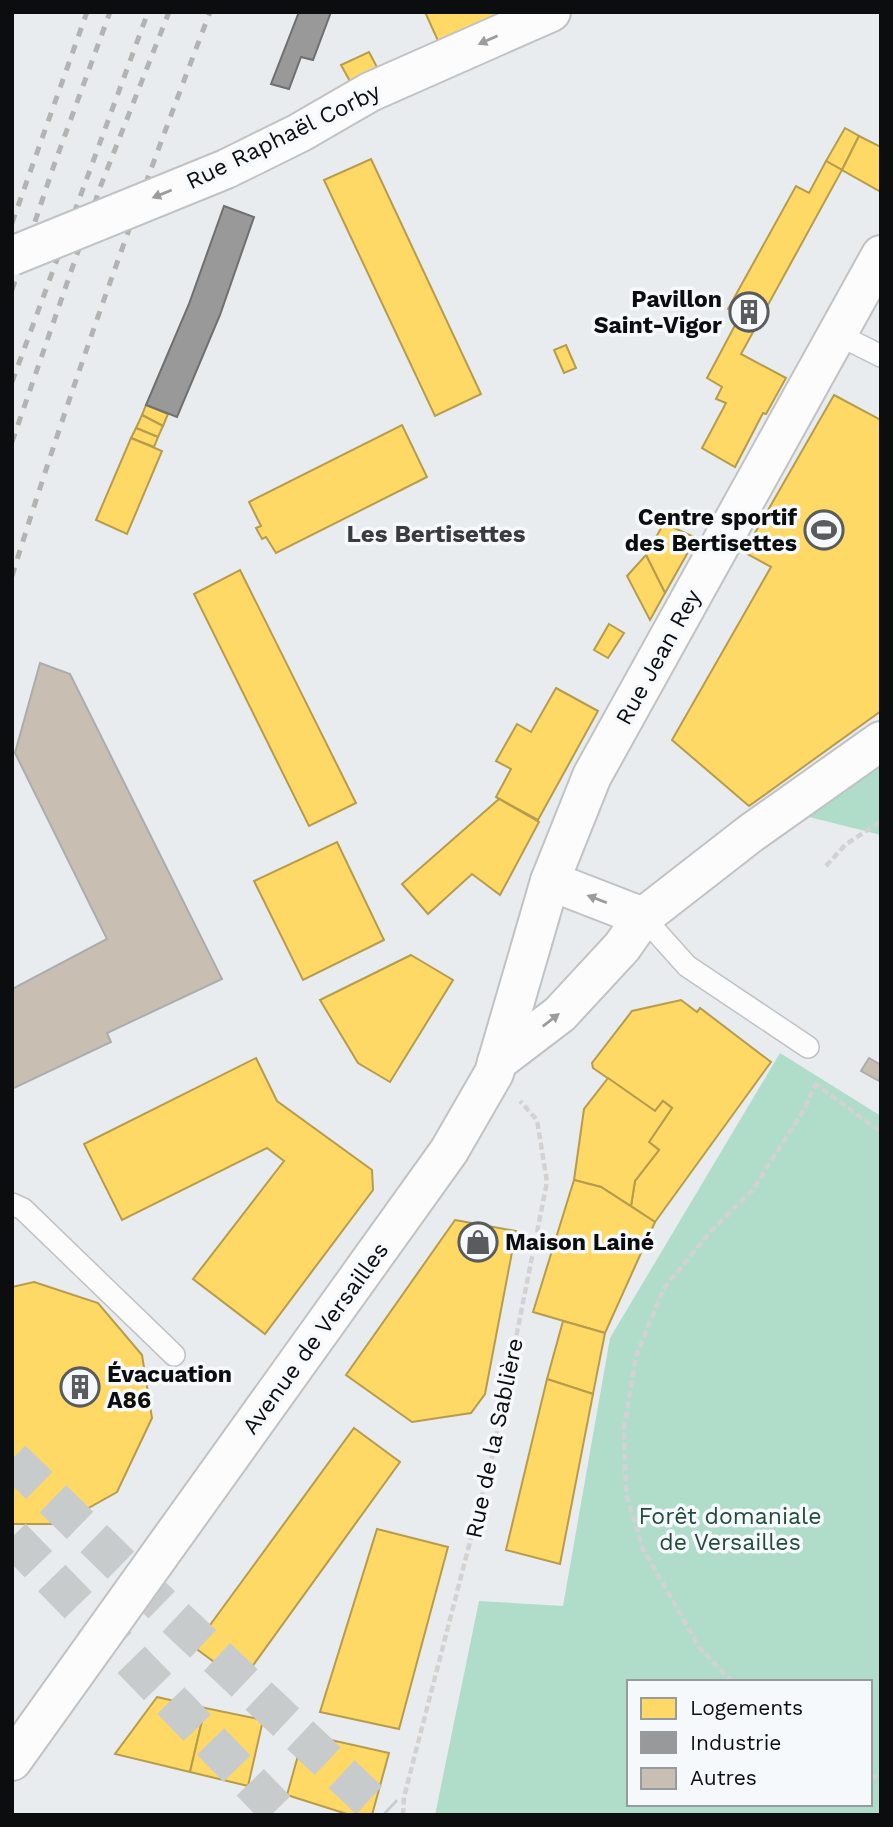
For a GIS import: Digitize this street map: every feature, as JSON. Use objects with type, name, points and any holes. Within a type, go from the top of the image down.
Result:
[{"type":"street","name":"Rue Raphaël Corby","points":[[12,256],[226,169],[299,133],[370,92],[551,12]]},
{"type":"street","name":"Rue Jean Rey","points":[[550,881],[592,776],[881,255]]},
{"type":"street","points":[[496,1067],[560,1014],[622,947],[643,917],[751,833],[881,741]]},
{"type":"street","points":[[550,881],[643,917]]},
{"type":"street","name":"Avenue de Versailles","points":[[12,1761],[449,1151],[496,1067],[550,881]]},
{"type":"lane","points":[[837,334],[881,356]]},
{"type":"lane","points":[[643,917],[687,966],[808,1047]]},
{"type":"lane","points":[[12,1204],[23,1209],[174,1355]]},
{"type":"path","points":[[826,866],[845,845],[881,821]]},
{"type":"path","name":"Rue de la Sablière","points":[[403,1815],[404,1797],[493,1452],[547,1182],[537,1119],[496,1067]]},
{"type":"path","points":[[730,1680],[699,1647],[642,1547],[626,1493],[624,1429],[636,1356],[664,1288],[710,1231],[752,1191],[805,1108],[815,1085],[881,1132]]},
{"type":"green space","points":[[881,766],[881,835],[809,817]]},
{"type":"green space","name":"Forêt domaniale de Versailles","points":[[780,1053],[881,1116],[881,1815],[435,1815],[479,1601],[563,1606],[610,1338]]},
{"type":"building: Logements","points":[[425,12],[512,12],[439,43]]},
{"type":"building: Logements","points":[[369,52],[379,71],[352,85],[341,65]]},
{"type":"building: Logements","points":[[845,128],[859,136],[842,170],[826,161]]},
{"type":"building: Logements","points":[[859,136],[881,147],[881,192],[842,170]]},
{"type":"building: Logements","points":[[371,159],[481,394],[435,416],[324,180]]},
{"type":"building: Logements","name":"Pavillon Saint-Vigor","points":[[826,161],[842,170],[741,354],[786,378],[766,414],[763,413],[735,467],[702,448],[726,403],[716,399],[722,387],[707,378],[740,316],[728,309],[796,186],[809,193]]},
{"type":"building: Logements","points":[[566,345],[576,368],[564,373],[554,350]]},
{"type":"building: Logements","name":"Centre sportif des Bertisettes","points":[[834,395],[881,420],[881,711],[749,806],[672,740],[771,567],[744,552]]},
{"type":"building: Logements","points":[[146,405],[168,414],[163,426],[142,415]]},
{"type":"building: Logements","points":[[142,415],[163,426],[158,437],[136,428]]},
{"type":"building: Logements","points":[[402,425],[427,477],[276,553],[266,537],[262,539],[256,528],[261,526],[249,502]]},
{"type":"building: Logements","points":[[136,428],[158,437],[154,447],[131,438]]},
{"type":"building: Logements","points":[[131,438],[162,451],[127,534],[96,520]]},
{"type":"building: Logements","points":[[664,523],[696,538],[665,593],[646,555]]},
{"type":"building: Logements","points":[[646,555],[665,593],[650,620],[627,576]]},
{"type":"building: Logements","points":[[240,570],[356,803],[309,826],[194,594]]},
{"type":"building: Logements","points":[[609,624],[624,633],[608,658],[594,650]]},
{"type":"building: Logements","points":[[556,688],[598,711],[538,820],[496,797],[511,769],[496,761],[517,724],[531,732]]},
{"type":"building: Logements","points":[[499,799],[539,822],[500,895],[472,874],[428,914],[402,884]]},
{"type":"building: Logements","points":[[337,842],[384,940],[303,980],[254,881]]},
{"type":"building: Logements","points":[[411,955],[453,980],[390,1082],[358,1063],[320,1000]]},
{"type":"building: Logements","points":[[681,1000],[697,1012],[700,1008],[771,1062],[655,1222],[631,1206],[635,1181],[659,1150],[649,1142],[672,1108],[663,1101],[655,1111],[593,1068],[592,1063],[632,1011]]},
{"type":"building: Logements","points":[[256,1058],[277,1101],[372,1170],[373,1190],[265,1334],[193,1279],[284,1161],[267,1148],[122,1220],[84,1144]]},
{"type":"building: Logements","points":[[608,1078],[655,1111],[663,1101],[672,1108],[649,1142],[659,1150],[635,1181],[631,1206],[601,1187],[574,1180],[584,1109]]},
{"type":"building: Logements","points":[[574,1180],[601,1187],[655,1222],[605,1333],[533,1312]]},
{"type":"building: Logements","points":[[455,1220],[516,1231],[485,1394],[471,1413],[412,1422],[346,1375]]},
{"type":"building: Logements","name":"Évacuation A86","points":[[34,1282],[98,1303],[142,1355],[152,1418],[117,1492],[60,1524],[12,1524],[12,1287]]},
{"type":"building: Logements","points":[[563,1321],[605,1333],[593,1394],[547,1379]]},
{"type":"building: Logements","points":[[547,1379],[593,1394],[560,1564],[506,1550]]},
{"type":"building: Logements","points":[[354,1428],[400,1462],[241,1682],[194,1647]]},
{"type":"building: Logements","points":[[377,1529],[448,1547],[399,1729],[320,1712]]},
{"type":"building: Logements","points":[[157,1697],[205,1708],[190,1772],[115,1754]]},
{"type":"building: Logements","points":[[205,1708],[263,1720],[248,1786],[190,1772]]},
{"type":"building: Logements","points":[[304,1734],[389,1753],[372,1815],[350,1815],[287,1795]]},
{"type":"building: Industrie","points":[[299,12],[331,12],[313,60],[301,57],[289,89],[271,84]]},
{"type":"building: Industrie","points":[[224,206],[254,217],[220,315],[177,417],[146,405],[189,304]]},
{"type":"building: Autres","points":[[40,663],[70,674],[222,979],[107,1033],[111,1042],[12,1089],[12,989],[107,939],[15,753]]},
{"type":"building: Autres","points":[[869,1058],[881,1065],[879,1081],[861,1071]]},
{"type":"tunnel","points":[[12,1459],[165,1608],[385,1815]]},
{"type":"tunnel","points":[[12,1537],[282,1815]]},
{"type":"railway","points":[[12,223],[87,12]]},
{"type":"railway","points":[[12,290],[110,12]]},
{"type":"railway","points":[[12,382],[148,12]]},
{"type":"railway","points":[[12,442],[101,185],[169,12]]},
{"type":"railway","points":[[12,576],[106,292],[210,12]]},
{"type":"place","name":"Pavillon Saint-Vigor","points":[[749,312]]},
{"type":"place","name":"Centre sportif des Bertisettes","points":[[824,530]]},
{"type":"place","name":"Maison Lainé","points":[[478,1242]]},
{"type":"place","name":"Évacuation A86","points":[[80,1387]]},
{"type":"district","name":"Les Bertisettes","points":[[436,534]]}]
